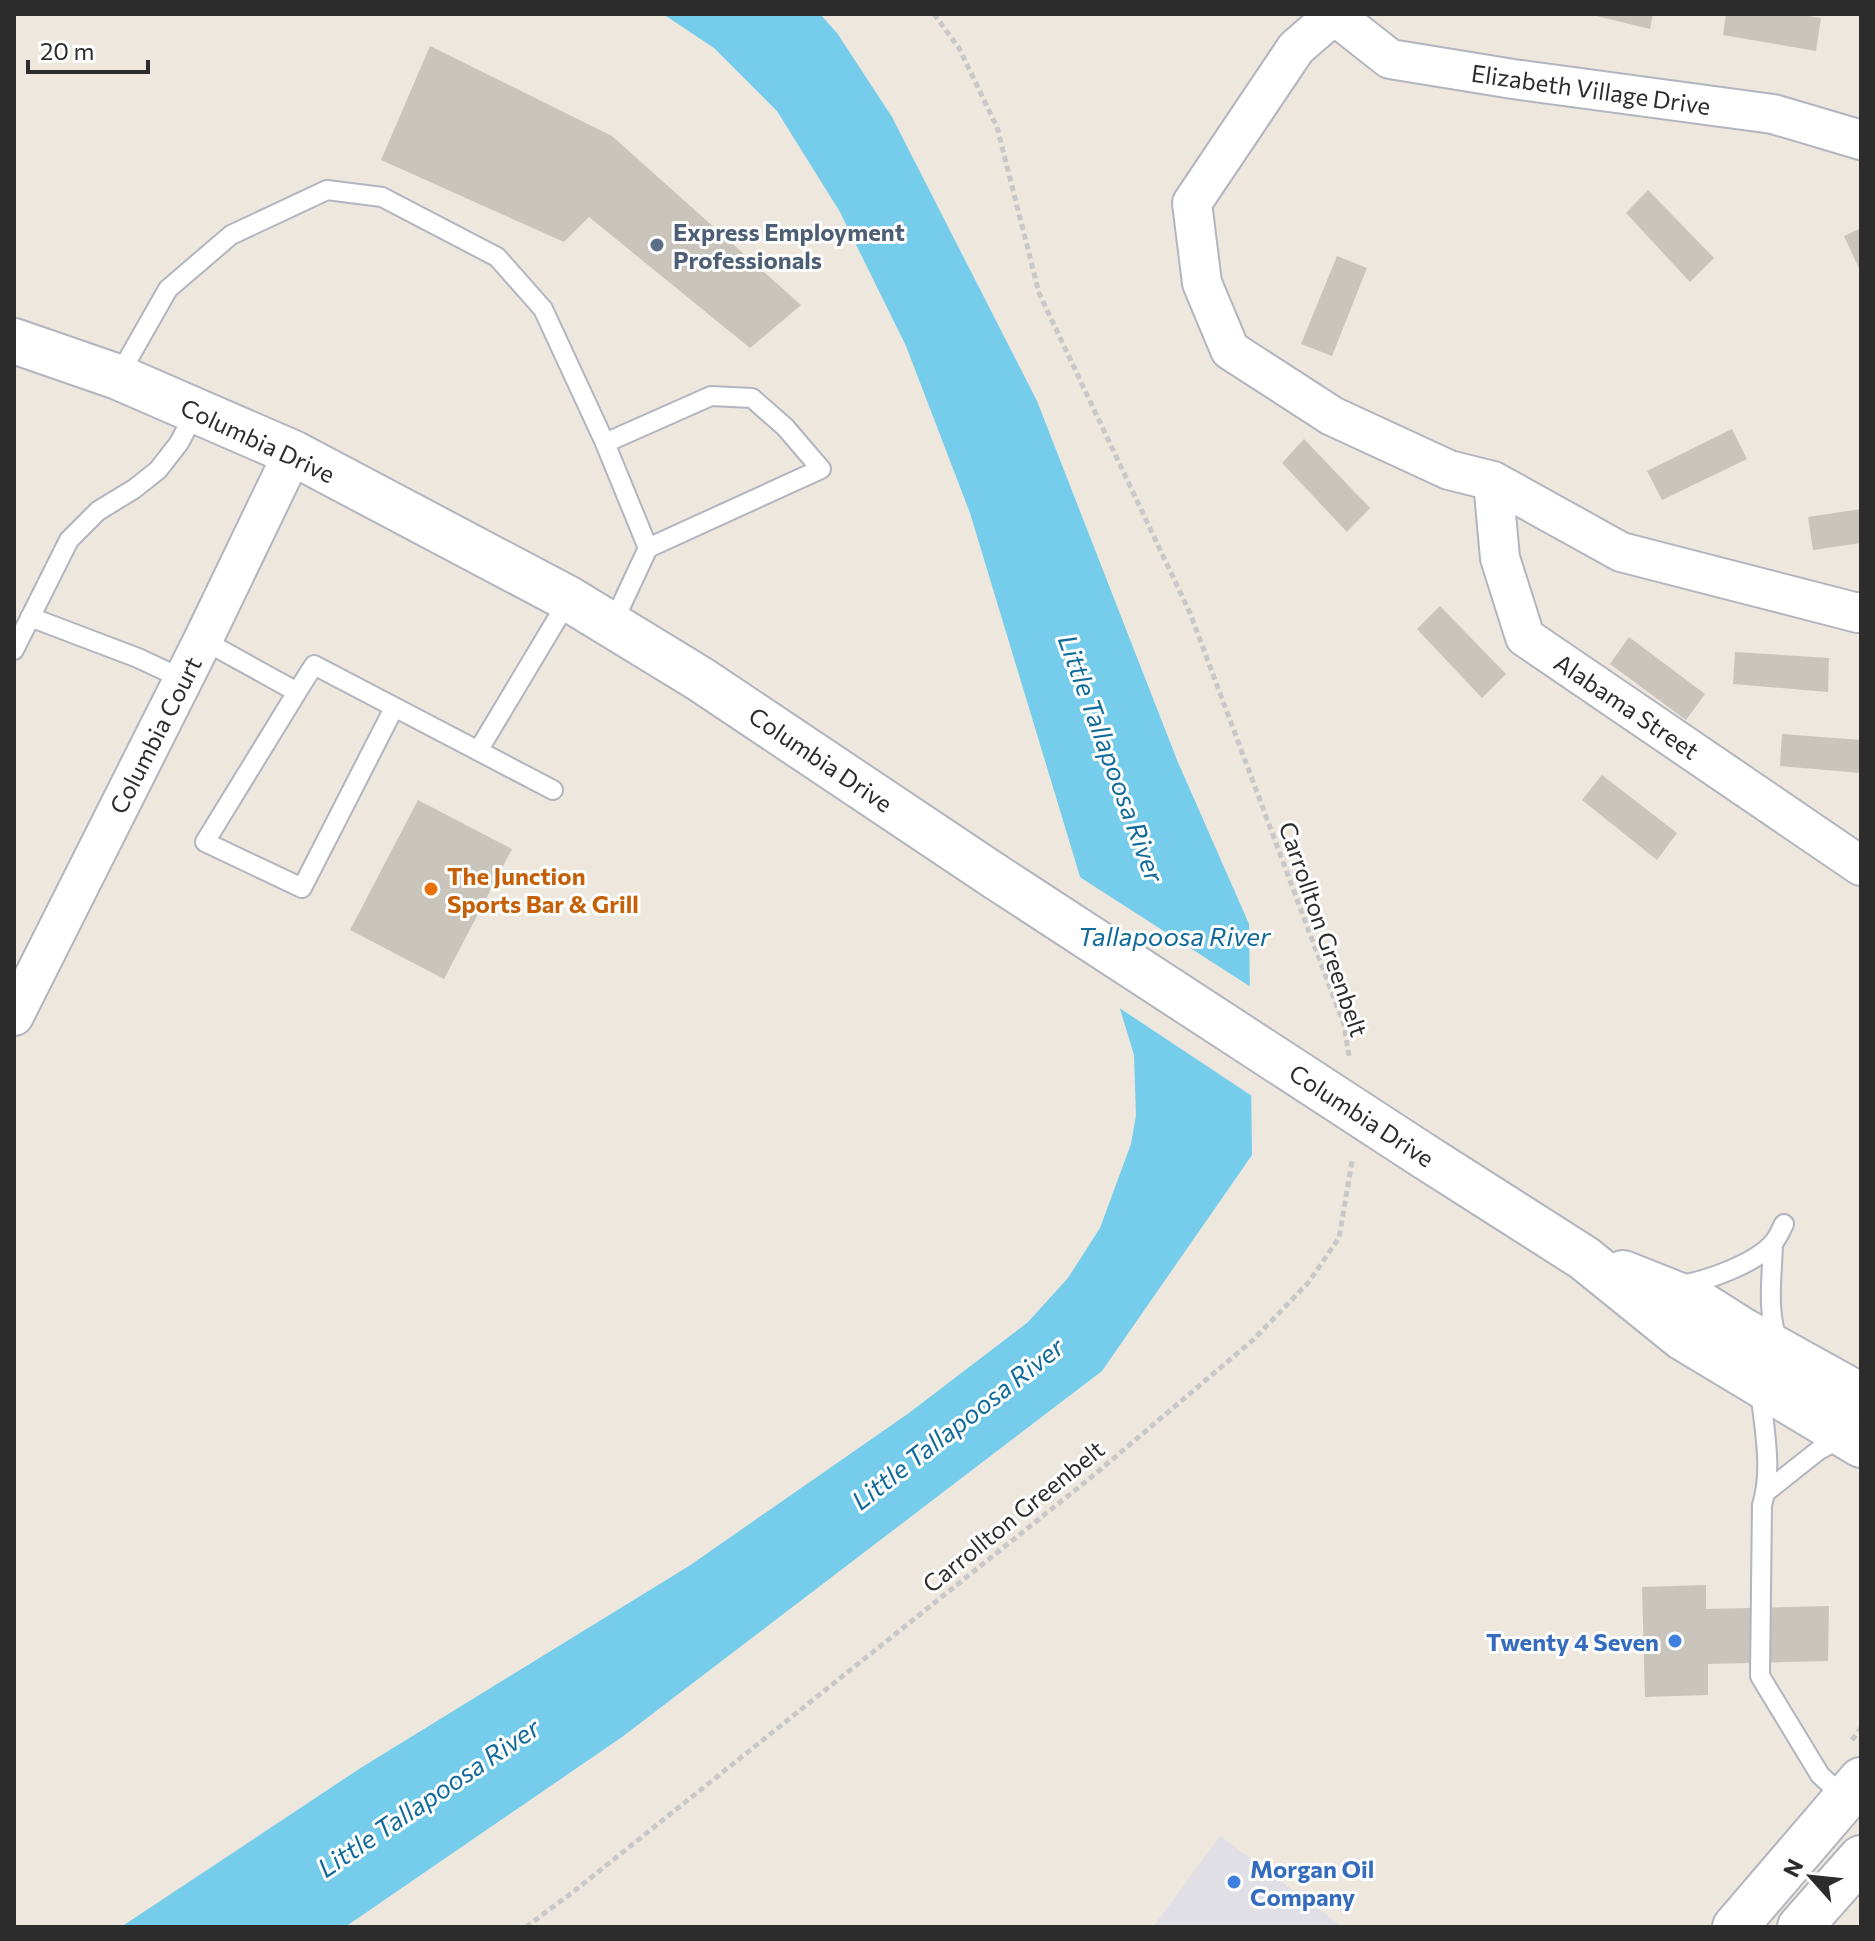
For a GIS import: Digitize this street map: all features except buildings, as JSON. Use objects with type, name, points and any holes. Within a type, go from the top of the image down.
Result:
[{"type":"main road","name":"Columbia Drive","points":[[14,341],[118,377],[293,453],[569,599],[700,679],[993,875],[1584,1258],[1683,1338],[1772,1369]]},
{"type":"main road","name":"Columbia Drive","points":[[1584,1258],[1701,1304],[1772,1369],[1856,1426]]},
{"type":"main road","points":[[1735,1927],[1853,1789]]},
{"type":"main road","points":[[1800,1927],[1861,1858]]},
{"type":"street","name":"Elizabeth Village Drive","points":[[1334,15],[1390,59],[1773,114],[1861,140]]},
{"type":"street","points":[[1334,15],[1296,48],[1192,203],[1202,283],[1230,350],[1332,416],[1449,470],[1493,481],[1621,552],[1861,612]]},
{"type":"street","name":"Columbia Court","points":[[14,1016],[293,453]]},
{"type":"street","name":"Alabama Street","points":[[1493,481],[1500,558],[1525,637],[1861,866]]},
{"type":"lane","points":[[118,377],[168,289],[231,235],[327,190],[382,197],[497,257],[543,309],[605,443],[648,548]]},
{"type":"lane","points":[[605,443],[711,396],[752,398],[785,427],[821,469],[648,548],[612,625]]},
{"type":"lane","points":[[14,650],[69,540],[98,511],[158,470],[179,443],[196,411]]},
{"type":"lane","points":[[478,751],[569,599]]},
{"type":"lane","points":[[30,617],[138,658],[183,679]]},
{"type":"lane","points":[[203,640],[297,692]]},
{"type":"lane","points":[[394,708],[302,888],[205,842],[314,665],[553,790]]},
{"type":"lane","points":[[1784,1224],[1773,1244],[1770,1304],[1774,1332],[1765,1433],[1766,1492],[1762,1505],[1760,1676],[1820,1775],[1853,1789]]},
{"type":"lane","points":[[1661,1288],[1717,1277],[1773,1244]]},
{"type":"lane","points":[[1766,1492],[1819,1450],[1856,1426]]},
{"type":"path","name":"Carrollton Greenbelt","points":[[934,14],[959,48],[997,127],[1039,293],[1190,613],[1344,1025],[1351,1071]]},
{"type":"path","name":"Carrollton Greenbelt","points":[[526,1927],[1094,1475],[1253,1340],[1308,1283],[1339,1238],[1353,1158]]},
{"type":"shaded area","name":"Morgan Oil Company","points":[[1220,1836],[1343,1927],[1153,1927]]},
{"type":"water","name":"Tallapoosa River","points":[[663,14],[820,14],[837,33],[892,117],[1037,401],[1177,760],[1249,924],[1252,1155],[1102,1371],[622,1737],[345,1927],[121,1927],[359,1769],[689,1566],[909,1413],[1028,1322],[1068,1278],[1100,1228],[1131,1144],[1136,1115],[1134,1055],[970,513],[906,346],[840,212],[777,111],[714,48]]},
{"type":"pier","points":[[1075,874],[1254,989],[1255,1098],[1115,1005]]},
{"type":"place","name":"Express Employment Professionals","points":[[657,245]]},
{"type":"place","name":"The Junction Sports Bar & Grill","points":[[431,889]]},
{"type":"place","name":"Twenty 4 Seven","points":[[1675,1641]]},
{"type":"place","name":"Morgan Oil Company","points":[[1234,1882]]},
{"type":"water label","name":"Little Tallapoosa River","points":[[1112,758]]},
{"type":"water label","name":"Little Tallapoosa River","points":[[957,1423]]},
{"type":"water label","name":"Little Tallapoosa River","points":[[428,1797]]}]
